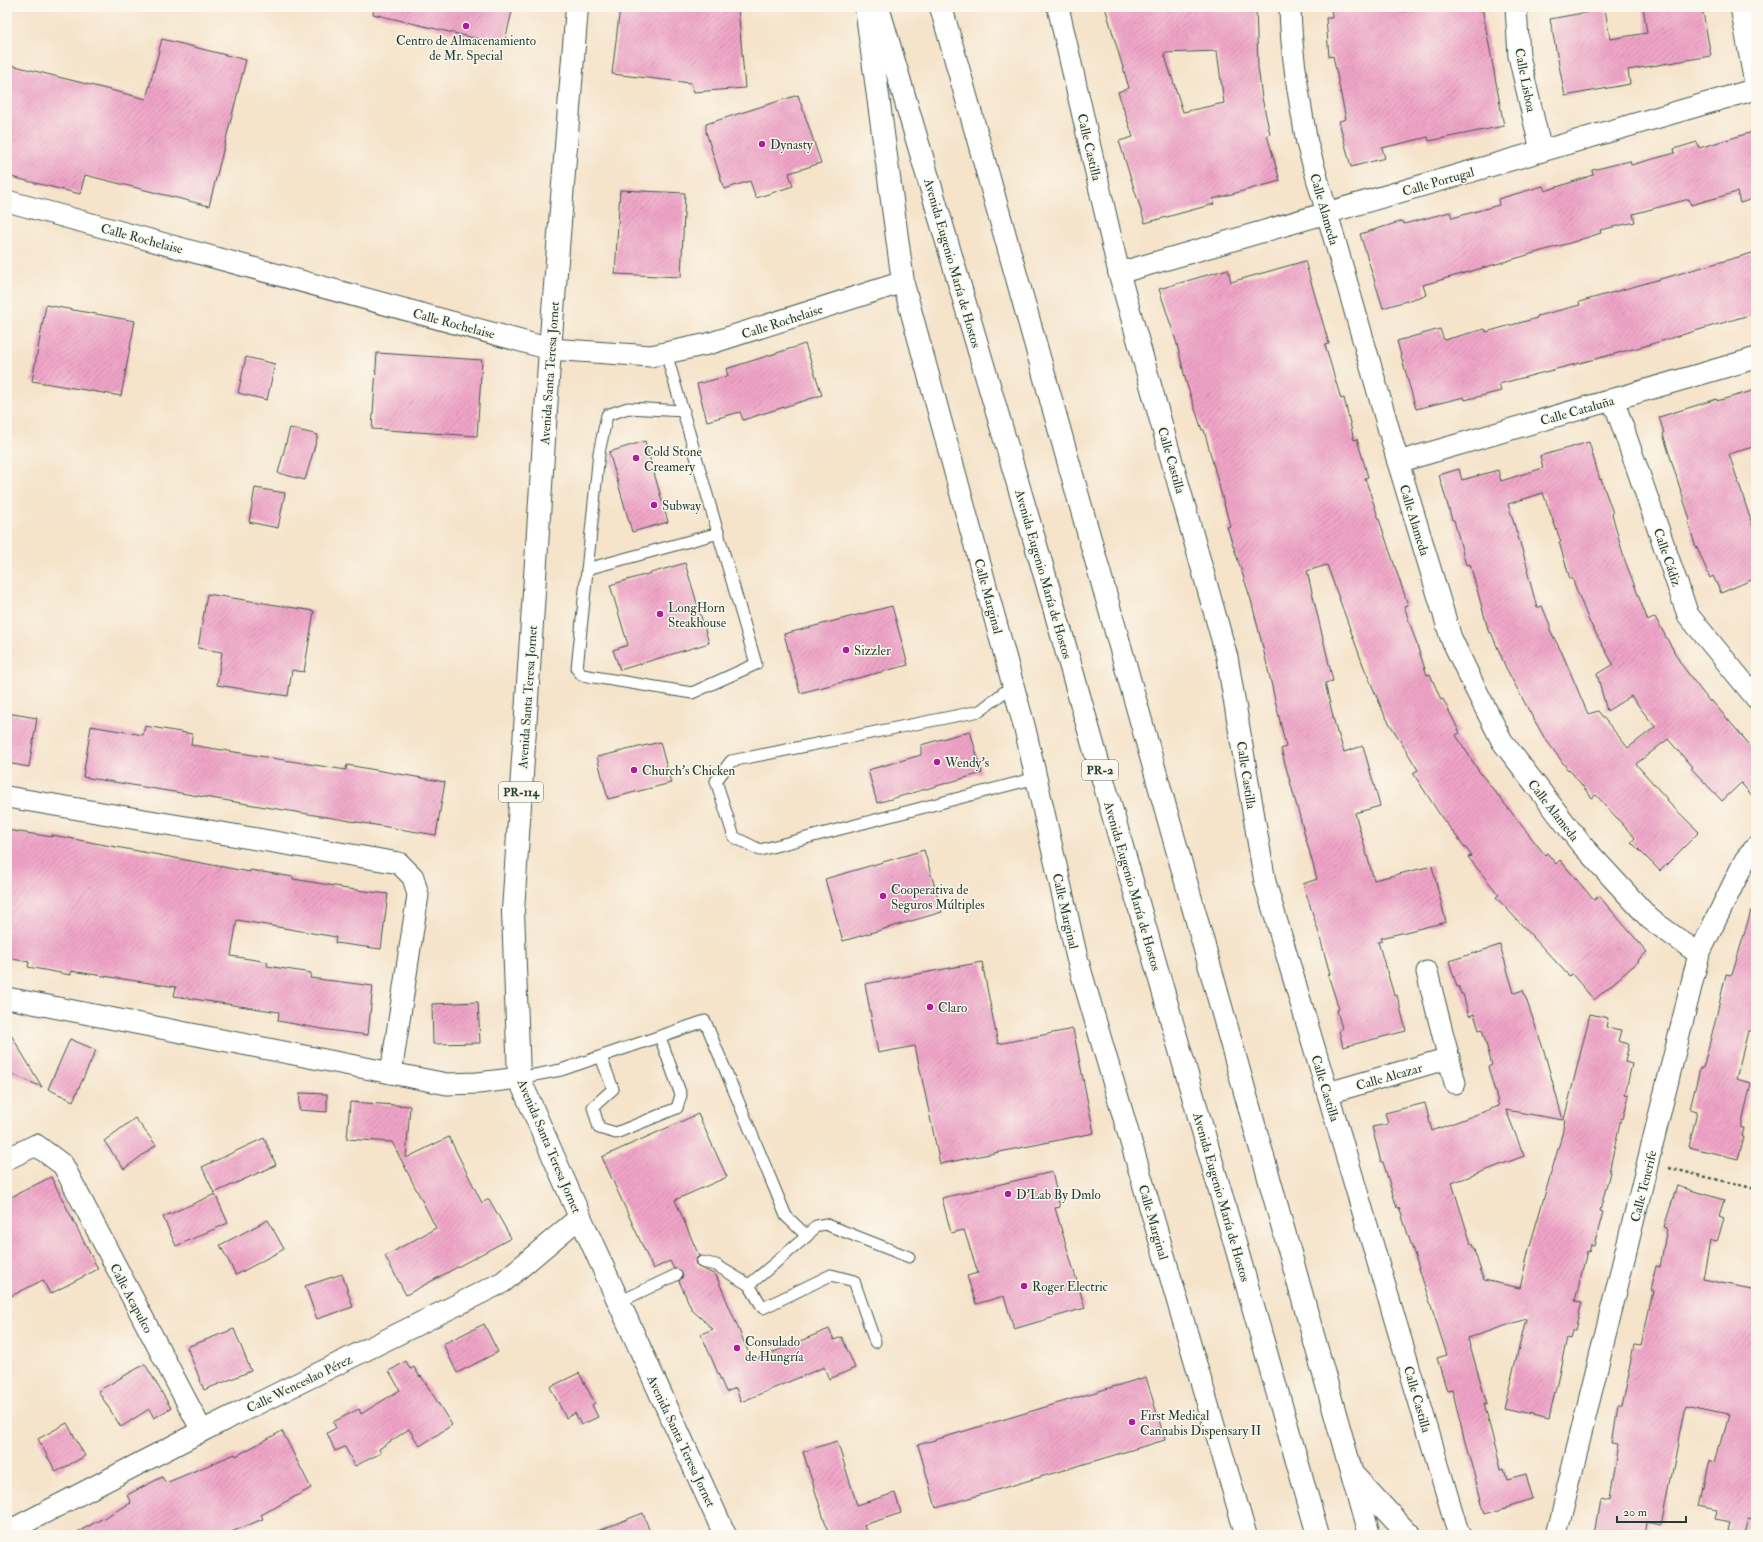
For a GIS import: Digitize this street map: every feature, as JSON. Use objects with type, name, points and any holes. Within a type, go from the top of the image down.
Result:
[{"type":"main road","name":"Avenida Santa Teresa Jornet","points":[[577,7],[550,349],[513,911],[519,1078],[580,1217],[725,1535]]},
{"type":"main road","points":[[866,7],[903,282]]},
{"type":"main road","name":"Avenida Eugenio María de Hostos","points":[[878,7],[1045,576],[1318,1535]]},
{"type":"main road","points":[[941,7],[1369,1535]]},
{"type":"main road","points":[[1352,1474],[1409,1535]]},
{"type":"street","name":"Calle Castilla","points":[[1058,7],[1119,273],[1227,657],[1265,882],[1455,1524],[1461,1535]]},
{"type":"street","name":"Calle Alameda","points":[[1290,7],[1297,91],[1307,144],[1398,462],[1451,638],[1502,741],[1580,844],[1650,919],[1699,954]]},
{"type":"street","name":"Calle Lisboa","points":[[1516,7],[1519,56],[1541,152]]},
{"type":"street","points":[[1741,7],[1756,89]]},
{"type":"street","name":"Calle Portugal","points":[[1119,273],[1756,89]]},
{"type":"street","name":"Calle Rochelaise","points":[[7,201],[550,349],[651,356],[708,344],[903,282]]},
{"type":"street","name":"Calle Marginal","points":[[903,282],[1013,685],[1077,958],[1246,1535]]},
{"type":"street","name":"Calle Cataluña","points":[[1398,462],[1756,358]]},
{"type":"street","name":"Calle Cádiz","points":[[1613,399],[1688,615],[1756,698]]},
{"type":"street","points":[[7,797],[399,863],[413,877],[418,895],[391,1073]]},
{"type":"street","name":"Calle Tenerife","points":[[1556,1535],[1649,1163],[1699,954],[1745,860],[1756,847]]},
{"type":"street","points":[[1427,972],[1456,1083]]},
{"type":"street","points":[[7,998],[447,1084],[478,1083],[519,1078]]},
{"type":"street","name":"Calle Alcazar","points":[[1328,1093],[1449,1058]]},
{"type":"street","name":"Calle Acapulco","points":[[7,1159],[36,1145],[63,1165],[202,1431]]},
{"type":"street","name":"Calle Wenceslao Pérez","points":[[7,1532],[202,1431],[502,1282],[580,1217]]},
{"type":"lane","points":[[666,353],[684,411],[756,664],[692,693],[582,675],[577,669],[599,452],[607,415],[628,408],[684,411]]},
{"type":"lane","points":[[587,569],[719,533]]},
{"type":"lane","points":[[1013,685],[980,711],[731,761],[716,781],[734,837],[760,850],[1036,778]]},
{"type":"lane","points":[[519,1078],[561,1070],[706,1021],[786,1216],[807,1236]]},
{"type":"lane","points":[[601,1057],[613,1090],[593,1107],[599,1128],[616,1133],[677,1108],[681,1095],[660,1037]]},
{"type":"lane","points":[[749,1285],[807,1236],[816,1226],[825,1224],[909,1257]]},
{"type":"lane","points":[[702,1262],[716,1265],[749,1285],[762,1308],[830,1275],[854,1281],[875,1342]]},
{"type":"lane","points":[[619,1302],[676,1275]]},
{"type":"path","points":[[1649,1163],[1756,1189]]},
{"type":"building","name":"Centro de Almacenamiento de Mr. Special","points":[[374,7],[513,7],[504,45],[373,14]]},
{"type":"building","points":[[620,7],[738,7],[745,88],[694,92],[691,83],[612,74]]},
{"type":"building","points":[[1105,7],[1164,7],[1165,10],[1256,7],[1258,67],[1262,98],[1270,134],[1267,135],[1280,181],[1213,199],[1214,204],[1145,223],[1119,141],[1133,137],[1118,92],[1129,88]],"holes":[[[1217,51],[1224,103],[1183,112],[1164,53]]]},
{"type":"building","points":[[1331,7],[1399,7],[1399,12],[1432,7],[1482,7],[1504,126],[1429,141],[1428,137],[1382,148],[1385,158],[1351,167],[1339,121],[1346,119],[1333,56],[1329,57],[1326,18],[1332,18]]},
{"type":"building","points":[[1643,7],[1702,7],[1711,56],[1628,70],[1630,84],[1565,96],[1550,19],[1605,9],[1610,39],[1647,33]]},
{"type":"building","points":[[162,39],[246,60],[209,206],[85,175],[80,194],[7,176],[7,64],[146,99]]},
{"type":"building","name":"Dynasty","points":[[798,95],[821,163],[789,173],[793,186],[756,198],[750,181],[724,189],[706,132],[706,124]]},
{"type":"building","points":[[1756,131],[1756,198],[1740,203],[1737,192],[1691,205],[1689,199],[1633,214],[1635,222],[1600,230],[1601,233],[1573,242],[1423,285],[1426,295],[1383,308],[1360,234],[1403,221],[1404,224],[1450,212],[1452,218],[1499,205],[1498,199],[1543,186],[1545,191],[1593,175],[1592,170],[1630,161],[1631,165],[1675,153],[1674,149],[1697,142],[1699,148]]},
{"type":"building","points":[[620,190],[685,193],[681,277],[615,274]]},
{"type":"building","points":[[1756,252],[1756,313],[1641,347],[1499,384],[1501,391],[1465,400],[1464,397],[1416,409],[1397,341],[1440,329],[1444,340],[1485,329],[1486,332],[1537,318],[1537,316],[1580,305],[1579,302]]},
{"type":"building","points":[[1305,261],[1329,344],[1325,345],[1341,399],[1344,398],[1354,440],[1357,439],[1368,477],[1365,478],[1408,605],[1404,606],[1427,675],[1430,674],[1441,700],[1443,699],[1460,733],[1456,735],[1478,770],[1545,855],[1547,853],[1556,864],[1560,860],[1594,900],[1599,896],[1647,952],[1638,960],[1639,961],[1594,1000],[1572,974],[1569,976],[1496,897],[1499,895],[1468,857],[1472,856],[1442,818],[1413,773],[1418,770],[1385,716],[1363,665],[1327,565],[1307,571],[1333,681],[1325,683],[1337,733],[1344,752],[1363,746],[1380,806],[1355,813],[1374,880],[1432,866],[1446,922],[1381,938],[1382,941],[1378,942],[1394,995],[1397,995],[1406,1031],[1343,1047],[1339,1030],[1342,1029],[1337,1010],[1339,1009],[1328,975],[1330,974],[1317,927],[1303,884],[1317,879],[1281,749],[1286,747],[1263,648],[1251,600],[1227,527],[1230,526],[1204,430],[1202,430],[1186,382],[1177,344],[1159,289],[1228,269],[1231,282]]},
{"type":"building","points":[[46,305],[135,321],[121,396],[32,381]]},
{"type":"building","points":[[805,344],[822,395],[743,420],[740,412],[707,421],[697,384],[728,376],[726,369]]},
{"type":"building","points":[[377,353],[482,360],[477,436],[372,429]]},
{"type":"building","points":[[246,357],[275,364],[267,400],[238,393]]},
{"type":"building","points":[[1756,390],[1756,446],[1729,454],[1756,536],[1756,578],[1721,593],[1713,576],[1710,578],[1697,547],[1696,548],[1688,521],[1690,520],[1659,417],[1717,399],[1717,401]]},
{"type":"building","points":[[290,428],[318,435],[305,480],[278,473]]},
{"type":"building","points":[[645,441],[668,522],[632,532],[609,452]]},
{"type":"building","points":[[1589,442],[1600,480],[1601,479],[1613,513],[1612,514],[1624,558],[1648,621],[1655,617],[1681,664],[1710,702],[1711,700],[1756,752],[1756,800],[1741,783],[1722,801],[1691,768],[1692,767],[1668,739],[1636,764],[1667,799],[1666,800],[1699,832],[1660,871],[1631,842],[1635,838],[1596,795],[1592,798],[1569,769],[1568,770],[1544,737],[1528,709],[1506,668],[1491,632],[1489,633],[1470,564],[1466,565],[1454,520],[1452,520],[1439,475],[1459,469],[1462,480],[1498,470],[1501,481],[1543,468],[1540,456]],"holes":[[[1543,493],[1561,542],[1559,542],[1570,579],[1572,578],[1589,621],[1613,664],[1597,674],[1607,711],[1631,696],[1655,727],[1628,748],[1598,711],[1588,714],[1562,653],[1550,630],[1550,625],[1542,606],[1537,608],[1528,569],[1508,504]]]},
{"type":"building","points":[[255,488],[285,493],[278,528],[249,522]]},
{"type":"building","name":"LongHorn Steakhouse","points":[[685,563],[709,643],[620,670],[613,650],[628,645],[610,585]]},
{"type":"building","points":[[207,594],[314,611],[304,672],[292,670],[288,696],[217,685],[222,652],[198,648]]},
{"type":"building","name":"Sizzler","points":[[892,606],[908,665],[800,693],[784,634]]},
{"type":"building","points":[[7,713],[37,718],[29,767],[7,763]]},
{"type":"building","points":[[91,726],[143,735],[145,726],[192,734],[191,745],[346,770],[347,765],[445,782],[436,835],[83,777]]},
{"type":"building","name":"Wendy's","points":[[970,731],[982,773],[877,803],[868,770],[921,755],[921,745]]},
{"type":"building","name":"Church's Chicken","points":[[660,742],[671,783],[608,799],[597,757]]},
{"type":"building","points":[[7,830],[52,837],[52,835],[250,872],[250,870],[293,877],[293,879],[341,888],[388,894],[381,949],[335,943],[336,937],[237,920],[231,956],[268,962],[267,966],[311,973],[310,978],[373,986],[368,1035],[328,1030],[278,1021],[279,1012],[174,996],[176,987],[71,971],[71,975],[28,967],[29,962],[7,958]]},
{"type":"building","name":"Cooperativa de Seguros Múltiples","points":[[924,850],[942,912],[843,941],[825,879]]},
{"type":"building","points":[[1751,911],[1756,912],[1756,1031],[1748,1031],[1736,1079],[1751,1083],[1741,1128],[1744,1128],[1742,1137],[1744,1137],[1738,1159],[1689,1147],[1697,1111],[1690,1109],[1700,1068],[1703,1068],[1726,974],[1732,975]]},
{"type":"building","points":[[1500,945],[1514,993],[1523,990],[1544,1051],[1563,1120],[1506,1110],[1524,1156],[1452,1183],[1484,1280],[1520,1288],[1529,1249],[1560,1142],[1590,1014],[1608,1018],[1606,1027],[1621,1030],[1618,1041],[1629,1044],[1625,1062],[1632,1064],[1625,1094],[1629,1095],[1623,1119],[1621,1118],[1600,1211],[1603,1212],[1594,1246],[1591,1245],[1589,1252],[1587,1251],[1575,1301],[1582,1302],[1575,1330],[1572,1330],[1570,1339],[1567,1338],[1549,1418],[1504,1408],[1526,1319],[1468,1338],[1487,1405],[1484,1404],[1501,1469],[1504,1468],[1507,1479],[1526,1474],[1533,1500],[1485,1514],[1452,1390],[1447,1391],[1437,1358],[1447,1355],[1399,1207],[1397,1208],[1383,1162],[1381,1162],[1372,1127],[1388,1124],[1385,1113],[1425,1103],[1432,1131],[1499,1106],[1488,1067],[1492,1065],[1482,1029],[1479,1030],[1474,1014],[1469,1016],[1463,994],[1461,994],[1459,986],[1457,987],[1449,961]]},
{"type":"building","points":[[982,962],[998,1044],[1073,1029],[1094,1133],[940,1164],[915,1046],[878,1053],[865,984]]},
{"type":"building","points":[[478,1002],[480,1043],[433,1044],[432,1004]]},
{"type":"building","points":[[7,1028],[42,1087],[7,1072]]},
{"type":"building","points":[[70,1039],[96,1050],[73,1101],[48,1089]]},
{"type":"building","points":[[300,1093],[327,1094],[327,1112],[299,1110]]},
{"type":"building","points":[[350,1102],[410,1106],[406,1158],[449,1137],[482,1203],[489,1199],[511,1238],[406,1295],[385,1256],[436,1228],[392,1142],[347,1139]]},
{"type":"building","points":[[698,1114],[727,1177],[675,1200],[699,1256],[695,1260],[696,1265],[716,1275],[752,1361],[829,1329],[834,1340],[842,1337],[855,1368],[829,1379],[824,1367],[741,1402],[736,1388],[726,1392],[701,1334],[713,1329],[692,1310],[679,1281],[683,1276],[680,1270],[674,1269],[670,1261],[653,1269],[602,1157]]},
{"type":"building","points":[[135,1118],[156,1145],[124,1169],[104,1141]]},
{"type":"building","points":[[264,1138],[276,1165],[214,1193],[202,1167]]},
{"type":"building","points":[[1052,1172],[1060,1207],[1055,1208],[1085,1308],[1014,1329],[1004,1296],[976,1304],[967,1276],[978,1273],[964,1230],[951,1233],[942,1198]]},
{"type":"building","points":[[51,1177],[98,1269],[50,1294],[43,1280],[7,1298],[7,1199]]},
{"type":"building","points":[[1677,1186],[1724,1200],[1719,1216],[1724,1218],[1717,1242],[1710,1241],[1703,1279],[1756,1290],[1756,1504],[1753,1518],[1749,1517],[1744,1535],[1742,1535],[1727,1531],[1729,1522],[1716,1519],[1718,1510],[1700,1506],[1710,1459],[1715,1462],[1728,1415],[1685,1406],[1662,1524],[1648,1521],[1646,1535],[1594,1535],[1600,1498],[1608,1500],[1617,1444],[1611,1443],[1617,1407],[1621,1407],[1634,1346],[1641,1347],[1653,1291],[1650,1291],[1656,1266],[1660,1267],[1667,1228],[1664,1227]]},
{"type":"building","points":[[215,1194],[228,1223],[176,1246],[163,1217]]},
{"type":"building","points":[[268,1220],[284,1249],[236,1275],[220,1245]]},
{"type":"building","points":[[342,1274],[353,1307],[317,1319],[305,1286]]},
{"type":"building","points":[[484,1324],[498,1352],[457,1373],[443,1344]]},
{"type":"building","points":[[234,1329],[251,1371],[204,1390],[187,1347]]},
{"type":"building","points":[[406,1361],[410,1369],[414,1367],[420,1377],[421,1376],[452,1425],[420,1446],[409,1429],[379,1449],[381,1453],[355,1466],[345,1447],[335,1451],[327,1433],[336,1428],[333,1422],[359,1409],[361,1414],[400,1390],[389,1371]]},
{"type":"building","points":[[145,1364],[171,1408],[154,1418],[149,1409],[121,1427],[98,1391]]},
{"type":"building","points":[[579,1373],[595,1403],[592,1405],[598,1417],[581,1425],[575,1413],[566,1418],[550,1387]]},
{"type":"building","points":[[1146,1377],[1165,1440],[936,1508],[918,1445]]},
{"type":"building","points":[[67,1423],[85,1456],[56,1472],[38,1439]]},
{"type":"building","points":[[282,1431],[311,1488],[261,1515],[263,1519],[224,1535],[72,1535],[131,1503],[127,1495],[162,1477],[166,1483],[235,1454],[236,1456]]},
{"type":"building","points":[[837,1441],[857,1505],[895,1493],[901,1513],[864,1525],[867,1535],[829,1535],[803,1452]]},
{"type":"building","points":[[643,1513],[651,1535],[590,1535],[590,1534]]},
{"type":"place","name":"Centro de Almacenamiento de Mr. Special","points":[[466,26]]},
{"type":"place","name":"Dynasty","points":[[762,144]]},
{"type":"place","name":"Cold Stone Creamery","points":[[636,458]]},
{"type":"place","name":"Subway","points":[[654,505]]},
{"type":"place","name":"LongHorn Steakhouse","points":[[660,614]]},
{"type":"place","name":"Sizzler","points":[[846,650]]},
{"type":"place","name":"Wendy's","points":[[937,762]]},
{"type":"place","name":"Church's Chicken","points":[[634,770]]},
{"type":"place","name":"Cooperativa de Seguros Múltiples","points":[[883,896]]},
{"type":"place","name":"Claro","points":[[930,1007]]},
{"type":"place","name":"D'Lab By Dmlo","points":[[1008,1194]]},
{"type":"place","name":"Roger Electric","points":[[1024,1286]]},
{"type":"place","name":"Consulado de Hungría","points":[[737,1348]]},
{"type":"place","name":"First Medical Cannabis Dispensary II","points":[[1132,1422]]}]
